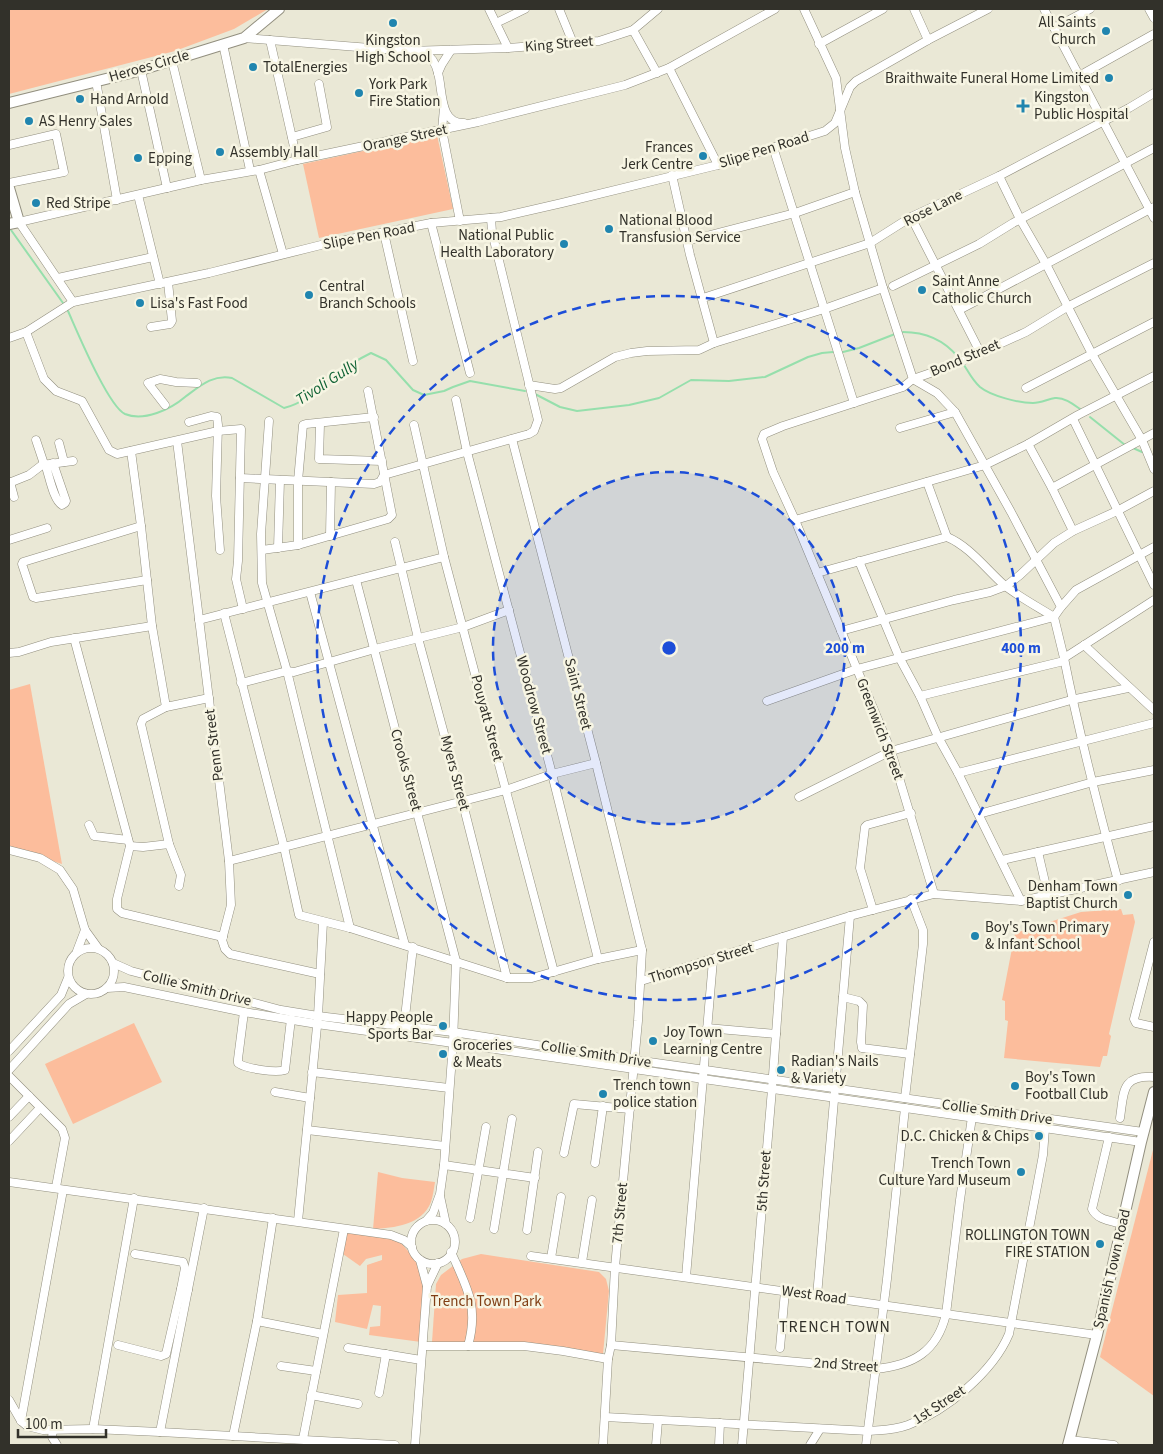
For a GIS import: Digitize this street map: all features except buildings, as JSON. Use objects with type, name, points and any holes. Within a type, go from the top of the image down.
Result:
[{"type":"main road","name":"Heroes Circle","points":[[9,103],[141,70],[244,38],[279,9]]},
{"type":"main road","points":[[9,188],[14,223]]},
{"type":"main road","name":"Spanish Town Road","points":[[1068,1443],[1097,1335],[1154,1092]]},
{"type":"street","points":[[489,9],[508,48]]},
{"type":"street","points":[[496,23],[525,9]]},
{"type":"street","points":[[559,9],[573,43]]},
{"type":"street","name":"King Street","points":[[244,38],[423,51],[508,48],[599,41],[634,30],[658,9]]},
{"type":"street","name":"Orange Street","points":[[14,223],[200,180],[478,122],[625,86],[669,68],[774,9]]},
{"type":"street","points":[[804,9],[836,78],[845,148],[855,192],[883,288],[913,379],[937,393],[955,412],[1061,607]]},
{"type":"street","points":[[819,44],[883,9]]},
{"type":"street","points":[[914,9],[928,40]]},
{"type":"street","name":"Slipe Pen Road","points":[[9,338],[26,332],[73,302],[160,284],[384,232],[431,223],[492,218],[562,203],[718,165],[825,131],[835,123],[850,87],[856,81],[869,72],[988,9]]},
{"type":"street","points":[[1044,9],[1125,163],[1152,209],[1154,218]]},
{"type":"street","points":[[1054,28],[1090,9]]},
{"type":"street","points":[[1149,9],[1154,18]]},
{"type":"street","points":[[634,30],[657,73]]},
{"type":"street","points":[[1079,76],[1154,34]]},
{"type":"street","points":[[270,40],[297,160]]},
{"type":"street","points":[[223,44],[254,170],[284,254]]},
{"type":"street","points":[[438,73],[451,50]]},
{"type":"street","points":[[423,51],[429,55],[438,73],[444,108],[442,130],[460,221]]},
{"type":"street","points":[[172,61],[200,180]]},
{"type":"street","points":[[669,68],[718,165]]},
{"type":"street","points":[[141,70],[167,188]]},
{"type":"street","points":[[96,82],[118,200]]},
{"type":"street","points":[[292,136],[327,127],[319,84]]},
{"type":"street","name":"Rose Lane","points":[[703,298],[870,243],[911,217],[999,176],[1154,93]]},
{"type":"street","points":[[444,108],[456,123],[478,122]]},
{"type":"street","points":[[9,145],[56,134],[64,172],[9,184]]},
{"type":"street","points":[[773,148],[854,403]]},
{"type":"street","points":[[893,286],[979,244],[1020,219],[1154,148]]},
{"type":"street","points":[[672,175],[714,343]]},
{"type":"street","points":[[999,176],[1115,397],[1142,440],[1154,469]]},
{"type":"street","points":[[687,241],[795,214],[855,192]]},
{"type":"street","points":[[138,195],[160,284]]},
{"type":"street","points":[[959,310],[1152,209]]},
{"type":"street","points":[[911,217],[980,352]]},
{"type":"street","points":[[240,478],[374,484],[380,482],[384,475],[534,431],[538,420],[492,232],[492,218]]},
{"type":"street","points":[[14,223],[58,278],[73,302]]},
{"type":"street","points":[[431,223],[470,373]]},
{"type":"street","points":[[384,232],[413,361]]},
{"type":"street","points":[[58,278],[153,256]]},
{"type":"street","name":"Bond Street","points":[[767,431],[903,387],[913,379],[951,366],[1026,332],[1067,307],[1154,263]]},
{"type":"street","points":[[151,327],[170,324],[172,321],[168,282]]},
{"type":"street","points":[[529,386],[555,389],[568,384],[608,360],[623,354],[648,351],[698,350],[714,343],[824,310],[883,288]]},
{"type":"street","points":[[1026,388],[1154,322]]},
{"type":"street","points":[[26,332],[44,379],[56,392],[82,401],[112,452],[117,454],[218,431],[241,429],[236,579],[243,609]]},
{"type":"street","points":[[795,520],[984,465],[1028,444],[1154,376]]},
{"type":"street","points":[[165,405],[148,382],[160,379],[197,383]]},
{"type":"street","points":[[262,550],[298,545],[390,518],[392,514],[368,391]]},
{"type":"street","name":"Woodrow Street","points":[[456,400],[467,452],[552,774],[598,959]]},
{"type":"street","points":[[900,428],[955,412]]},
{"type":"street","points":[[189,422],[216,416],[218,431],[216,496],[220,550]]},
{"type":"street","points":[[298,545],[298,481],[302,428],[306,424],[374,417]]},
{"type":"street","points":[[1073,419],[1154,584]]},
{"type":"street","points":[[269,420],[261,534],[262,583],[287,672],[350,928]]},
{"type":"street","points":[[320,424],[319,459],[382,461]]},
{"type":"street","name":"Pouyatt Street","points":[[414,425],[444,558],[554,972]]},
{"type":"street","name":"Greenwich Street","points":[[767,431],[762,439],[773,472],[795,520],[891,751],[934,894]]},
{"type":"street","points":[[1052,488],[1154,434]]},
{"type":"street","name":"Saint Street","points":[[512,439],[596,763],[642,950]]},
{"type":"street","points":[[36,440],[58,489]]},
{"type":"street","name":"Penn Street","points":[[177,441],[230,861],[231,905],[223,937]]},
{"type":"street","points":[[59,443],[64,462]]},
{"type":"street","points":[[1028,444],[1073,531]]},
{"type":"street","points":[[131,451],[142,526],[152,626],[166,707]]},
{"type":"street","points":[[14,497],[9,482],[29,475],[48,464],[73,461]]},
{"type":"street","points":[[278,548],[280,480]]},
{"type":"street","points":[[330,536],[331,482]]},
{"type":"street","points":[[927,482],[947,537]]},
{"type":"street","points":[[841,631],[990,592],[1006,586],[1054,543],[1073,531],[1117,511],[1154,491]]},
{"type":"street","points":[[142,526],[23,562],[22,564],[33,597],[36,598],[147,580]]},
{"type":"street","points":[[9,540],[47,528]]},
{"type":"street","points":[[817,573],[947,537],[954,540],[1006,586],[1054,617],[1071,700],[1118,881]]},
{"type":"street","name":"Myers Street","points":[[395,542],[400,569],[462,800],[507,978]]},
{"type":"street","points":[[767,702],[857,669],[1054,617],[1076,590],[1154,547]]},
{"type":"street","points":[[199,620],[444,558]]},
{"type":"street","points":[[859,561],[899,657],[1021,901]]},
{"type":"street","name":"Crooks Street","points":[[356,580],[456,961],[453,1042],[444,1165],[440,1194]]},
{"type":"street","points":[[310,592],[405,944]]},
{"type":"street","points":[[920,696],[1064,660],[1154,600]]},
{"type":"street","points":[[241,682],[294,672],[374,649],[463,627],[509,610]]},
{"type":"street","points":[[224,613],[284,847]]},
{"type":"street","points":[[9,653],[19,652],[51,642],[152,626]]},
{"type":"street","points":[[74,638],[129,843],[116,908],[122,913],[223,937],[223,945],[230,954],[320,974]]},
{"type":"street","points":[[1084,645],[1128,688],[1154,710]]},
{"type":"street","points":[[799,797],[891,751],[1071,700],[1128,688]]},
{"type":"street","points":[[179,886],[181,875],[170,844],[141,724],[143,718],[166,707],[209,698]]},
{"type":"street","points":[[958,773],[1154,724]]},
{"type":"street","points":[[230,861],[506,790],[552,774],[596,763]]},
{"type":"street","points":[[979,814],[1093,782],[1154,770]]},
{"type":"street","points":[[873,910],[860,868],[865,827],[911,813]]},
{"type":"street","points":[[89,825],[94,836],[143,847],[170,844]]},
{"type":"street","points":[[1002,860],[1154,826]]},
{"type":"street","name":"Thompson Street","points":[[284,847],[300,915],[405,944],[507,978],[532,978],[598,959],[642,950],[641,982],[850,916],[934,894],[1021,901],[1154,872]]},
{"type":"street","points":[[9,850],[40,858],[60,870],[73,889],[85,930],[98,948]]},
{"type":"street","points":[[1038,852],[1048,895]]},
{"type":"street","points":[[905,1098],[924,944],[923,930],[911,899]]},
{"type":"street","points":[[817,1296],[850,916]]},
{"type":"street","points":[[298,1221],[317,1020],[323,922]]},
{"type":"street","points":[[77,952],[85,930]]},
{"type":"street","name":"5th Street","points":[[742,1445],[773,1080],[783,937]]},
{"type":"street","points":[[1154,942],[1134,1019],[1136,1023],[1154,1027]]},
{"type":"street","points":[[9,1051],[61,995],[68,978],[68,966],[72,956],[90,947],[98,948],[104,951],[113,963],[114,974],[107,988],[97,994],[86,994],[78,991],[68,978]]},
{"type":"street","points":[[404,1026],[413,947]]},
{"type":"street","points":[[686,1277],[713,960]]},
{"type":"street","name":"Collie Smith Drive","points":[[113,963],[131,971],[317,1020],[634,1069],[773,1080],[905,1108],[1109,1138],[1142,1137]]},
{"type":"street","name":"7th Street","points":[[603,1445],[615,1267],[641,982]]},
{"type":"street","name":"Collie Smith Drive","points":[[107,988],[124,987],[244,1012],[291,1019],[404,1026],[453,1032],[635,1060],[772,1089],[905,1098],[1142,1137]]},
{"type":"street","points":[[9,1070],[69,1004],[86,994]]},
{"type":"street","points":[[843,997],[859,1001],[863,1005],[862,1048],[910,1054]]},
{"type":"street","points":[[244,1012],[238,1063],[241,1066],[278,1072],[285,1070],[291,1019]]},
{"type":"street","points":[[707,1028],[776,1034]]},
{"type":"street","points":[[312,1072],[449,1088]]},
{"type":"street","points":[[9,1076],[62,1129],[65,1138],[60,1188],[21,1421]]},
{"type":"street","points":[[1120,1118],[1125,1087],[1128,1082],[1136,1078],[1154,1077]]},
{"type":"street","points":[[274,1092],[310,1098]]},
{"type":"street","points":[[9,1117],[29,1096]]},
{"type":"street","points":[[564,1153],[574,1104],[630,1109]]},
{"type":"street","points":[[595,1163],[603,1106]]},
{"type":"street","points":[[9,1141],[40,1108]]},
{"type":"street","points":[[866,1445],[884,1305],[905,1108]]},
{"type":"street","name":"2nd Street","points":[[611,1345],[876,1369],[905,1364],[926,1352],[941,1332],[946,1314],[972,1117]]},
{"type":"street","points":[[494,1229],[512,1119]]},
{"type":"street","points":[[470,1218],[486,1127]]},
{"type":"street","name":"1st Street","points":[[605,1417],[869,1431],[888,1430],[907,1425],[926,1416],[958,1394],[982,1374],[998,1355],[1009,1334],[1043,1155],[1044,1128]]},
{"type":"street","points":[[307,1130],[445,1146]]},
{"type":"street","points":[[1109,1138],[1092,1209],[1094,1215],[1098,1217],[1122,1224]]},
{"type":"street","points":[[527,1230],[538,1152]]},
{"type":"street","points":[[444,1165],[535,1178]]},
{"type":"street","points":[[9,1182],[298,1221],[391,1235],[404,1240],[412,1247],[420,1260],[427,1286],[415,1445]]},
{"type":"street","points":[[391,1235],[414,1230],[426,1221],[433,1213],[440,1194]]},
{"type":"street","points":[[420,1260],[428,1263],[438,1263],[446,1259],[451,1252],[454,1240],[452,1232],[446,1224],[440,1194]]},
{"type":"street","points":[[551,1258],[561,1197]]},
{"type":"street","points":[[93,1429],[134,1198]]},
{"type":"street","points":[[582,1262],[592,1200]]},
{"type":"street","points":[[118,1345],[160,1356],[166,1354],[204,1208]]},
{"type":"street","points":[[233,1436],[256,1321],[273,1218]]},
{"type":"street","points":[[426,1221],[437,1220],[446,1224]]},
{"type":"street","points":[[303,1439],[344,1229]]},
{"type":"street","points":[[412,1247],[414,1230]]},
{"type":"street","points":[[451,1252],[469,1293],[472,1306],[472,1330],[468,1346]]},
{"type":"street","points":[[135,1254],[183,1262],[185,1268],[184,1290],[160,1432]]},
{"type":"street","name":"West Road","points":[[531,1256],[1097,1335]]},
{"type":"street","points":[[427,1286],[438,1263]]},
{"type":"street","points":[[780,1348],[785,1291]]},
{"type":"street","points":[[256,1321],[323,1334]]},
{"type":"street","points":[[422,1346],[524,1346],[608,1359]]},
{"type":"street","points":[[348,1348],[421,1360]]},
{"type":"street","points":[[378,1393],[386,1354]]},
{"type":"street","points":[[281,1366],[316,1371]]},
{"type":"street","points":[[311,1395],[358,1404]]},
{"type":"street","points":[[9,1400],[21,1421],[32,1428],[233,1436],[244,1441],[303,1439],[394,1445]]},
{"type":"street","points":[[656,1445],[658,1421]]},
{"type":"street","points":[[718,1445],[720,1424]]},
{"type":"street","points":[[810,1445],[820,1429]]},
{"type":"street","points":[[52,1430],[52,1437],[57,1445]]},
{"type":"street","points":[[1068,1443],[1114,1445]]},
{"type":"green space","points":[[9,9],[268,9],[234,29],[175,51],[9,94]]},
{"type":"green space","points":[[437,135],[453,209],[319,238],[303,164]]},
{"type":"green space","points":[[30,684],[62,864],[9,847],[9,690]]},
{"type":"green space","points":[[1121,909],[1123,915],[1133,914],[1135,922],[1109,1034],[1111,1036],[1107,1056],[1103,1056],[1100,1067],[1004,1058],[1008,1021],[1005,1020],[1005,1001],[1002,1000],[1015,933],[1081,912]]},
{"type":"green space","points":[[134,1023],[162,1082],[73,1124],[45,1064]]},
{"type":"green space","points":[[1154,1146],[1154,1396],[1100,1357]]},
{"type":"green space","points":[[378,1172],[402,1178],[435,1182],[432,1200],[427,1210],[421,1216],[406,1224],[390,1228],[373,1229]]},
{"type":"green space","points":[[347,1232],[386,1236],[400,1242],[417,1261],[423,1288],[421,1342],[369,1335],[370,1327],[380,1326],[381,1306],[373,1305],[367,1329],[335,1322],[338,1295],[367,1293],[367,1265],[382,1260],[382,1255],[366,1259],[360,1266],[343,1254]]},
{"type":"green space","name":"Trench Town Park","points":[[481,1254],[599,1272],[606,1279],[609,1291],[603,1354],[432,1342],[436,1284],[441,1275],[462,1259]]},
{"type":"waterway","name":"Tivoli Gully","points":[[11,230],[63,303]]},
{"type":"waterway","name":"Tivoli Gully","points":[[68,311],[110,397],[118,408],[125,414],[132,416],[149,415],[165,410],[207,382],[225,377],[232,378],[284,408],[292,406],[319,389],[345,368],[371,353],[386,360],[413,390],[424,395],[444,391],[470,381],[525,391]]},
{"type":"waterway","name":"Tivoli Gully","points":[[903,332],[927,335],[934,338],[947,346],[958,357]]},
{"type":"waterway","name":"Tivoli Gully","points":[[843,352],[895,334]]},
{"type":"waterway","name":"Tivoli Gully","points":[[535,394],[560,407],[577,411],[629,405],[659,398],[691,380],[729,381],[765,377],[808,357],[833,352]]},
{"type":"waterway","name":"Tivoli Gully","points":[[964,365],[973,380],[980,387],[998,396],[1027,403],[1058,398],[1068,401],[1080,409]]},
{"type":"waterway","name":"Tivoli Gully","points":[[1090,417],[1125,445]]},
{"type":"waterway","name":"Tivoli Gully","points":[[1133,448],[1142,452]]},
{"type":"place","name":"Kingston High School","points":[[393,23]]},
{"type":"place","name":"All Saints Church","points":[[1106,31]]},
{"type":"place","name":"TotalEnergies","points":[[253,67]]},
{"type":"place","name":"Braithwaite Funeral Home Limited","points":[[1109,78]]},
{"type":"place","name":"York Park Fire Station","points":[[359,93]]},
{"type":"place","name":"Hand Arnold","points":[[80,99]]},
{"type":"place","name":"Kingston Public Hospital","points":[[1023,106]]},
{"type":"place","name":"AS Henry Sales","points":[[29,121]]},
{"type":"place","name":"Assembly Hall","points":[[220,152]]},
{"type":"place","name":"Frances Jerk Centre","points":[[703,156]]},
{"type":"place","name":"Epping","points":[[138,158]]},
{"type":"place","name":"Red Stripe","points":[[36,203]]},
{"type":"place","name":"National Blood Transfusion Service","points":[[609,229]]},
{"type":"place","name":"National Public Health Laboratory","points":[[564,244]]},
{"type":"place","name":"Saint Anne Catholic Church","points":[[922,290]]},
{"type":"place","name":"Central Branch Schools","points":[[309,295]]},
{"type":"place","name":"Lisa's Fast Food","points":[[140,303]]},
{"type":"place","name":"Denham Town Baptist Church","points":[[1128,895]]},
{"type":"place","name":"Boy's Town Primary & Infant School","points":[[975,936]]},
{"type":"place","name":"Happy People Sports Bar","points":[[443,1026]]},
{"type":"place","name":"Joy Town Learning Centre","points":[[653,1041]]},
{"type":"place","name":"Groceries & Meats","points":[[443,1054]]},
{"type":"place","name":"Radian's Nails & Variety","points":[[781,1070]]},
{"type":"place","name":"Boy's Town Football Club","points":[[1015,1086]]},
{"type":"place","name":"Trench town police station","points":[[603,1094]]},
{"type":"place","name":"D.C. Chicken & Chips","points":[[1039,1136]]},
{"type":"place","name":"Trench Town Culture Yard Museum","points":[[1021,1172]]},
{"type":"place","name":"ROLLINGTON TOWN FIRE STATION","points":[[1100,1244]]},
{"type":"district","name":"TRENCH TOWN","points":[[835,1327]]}]
